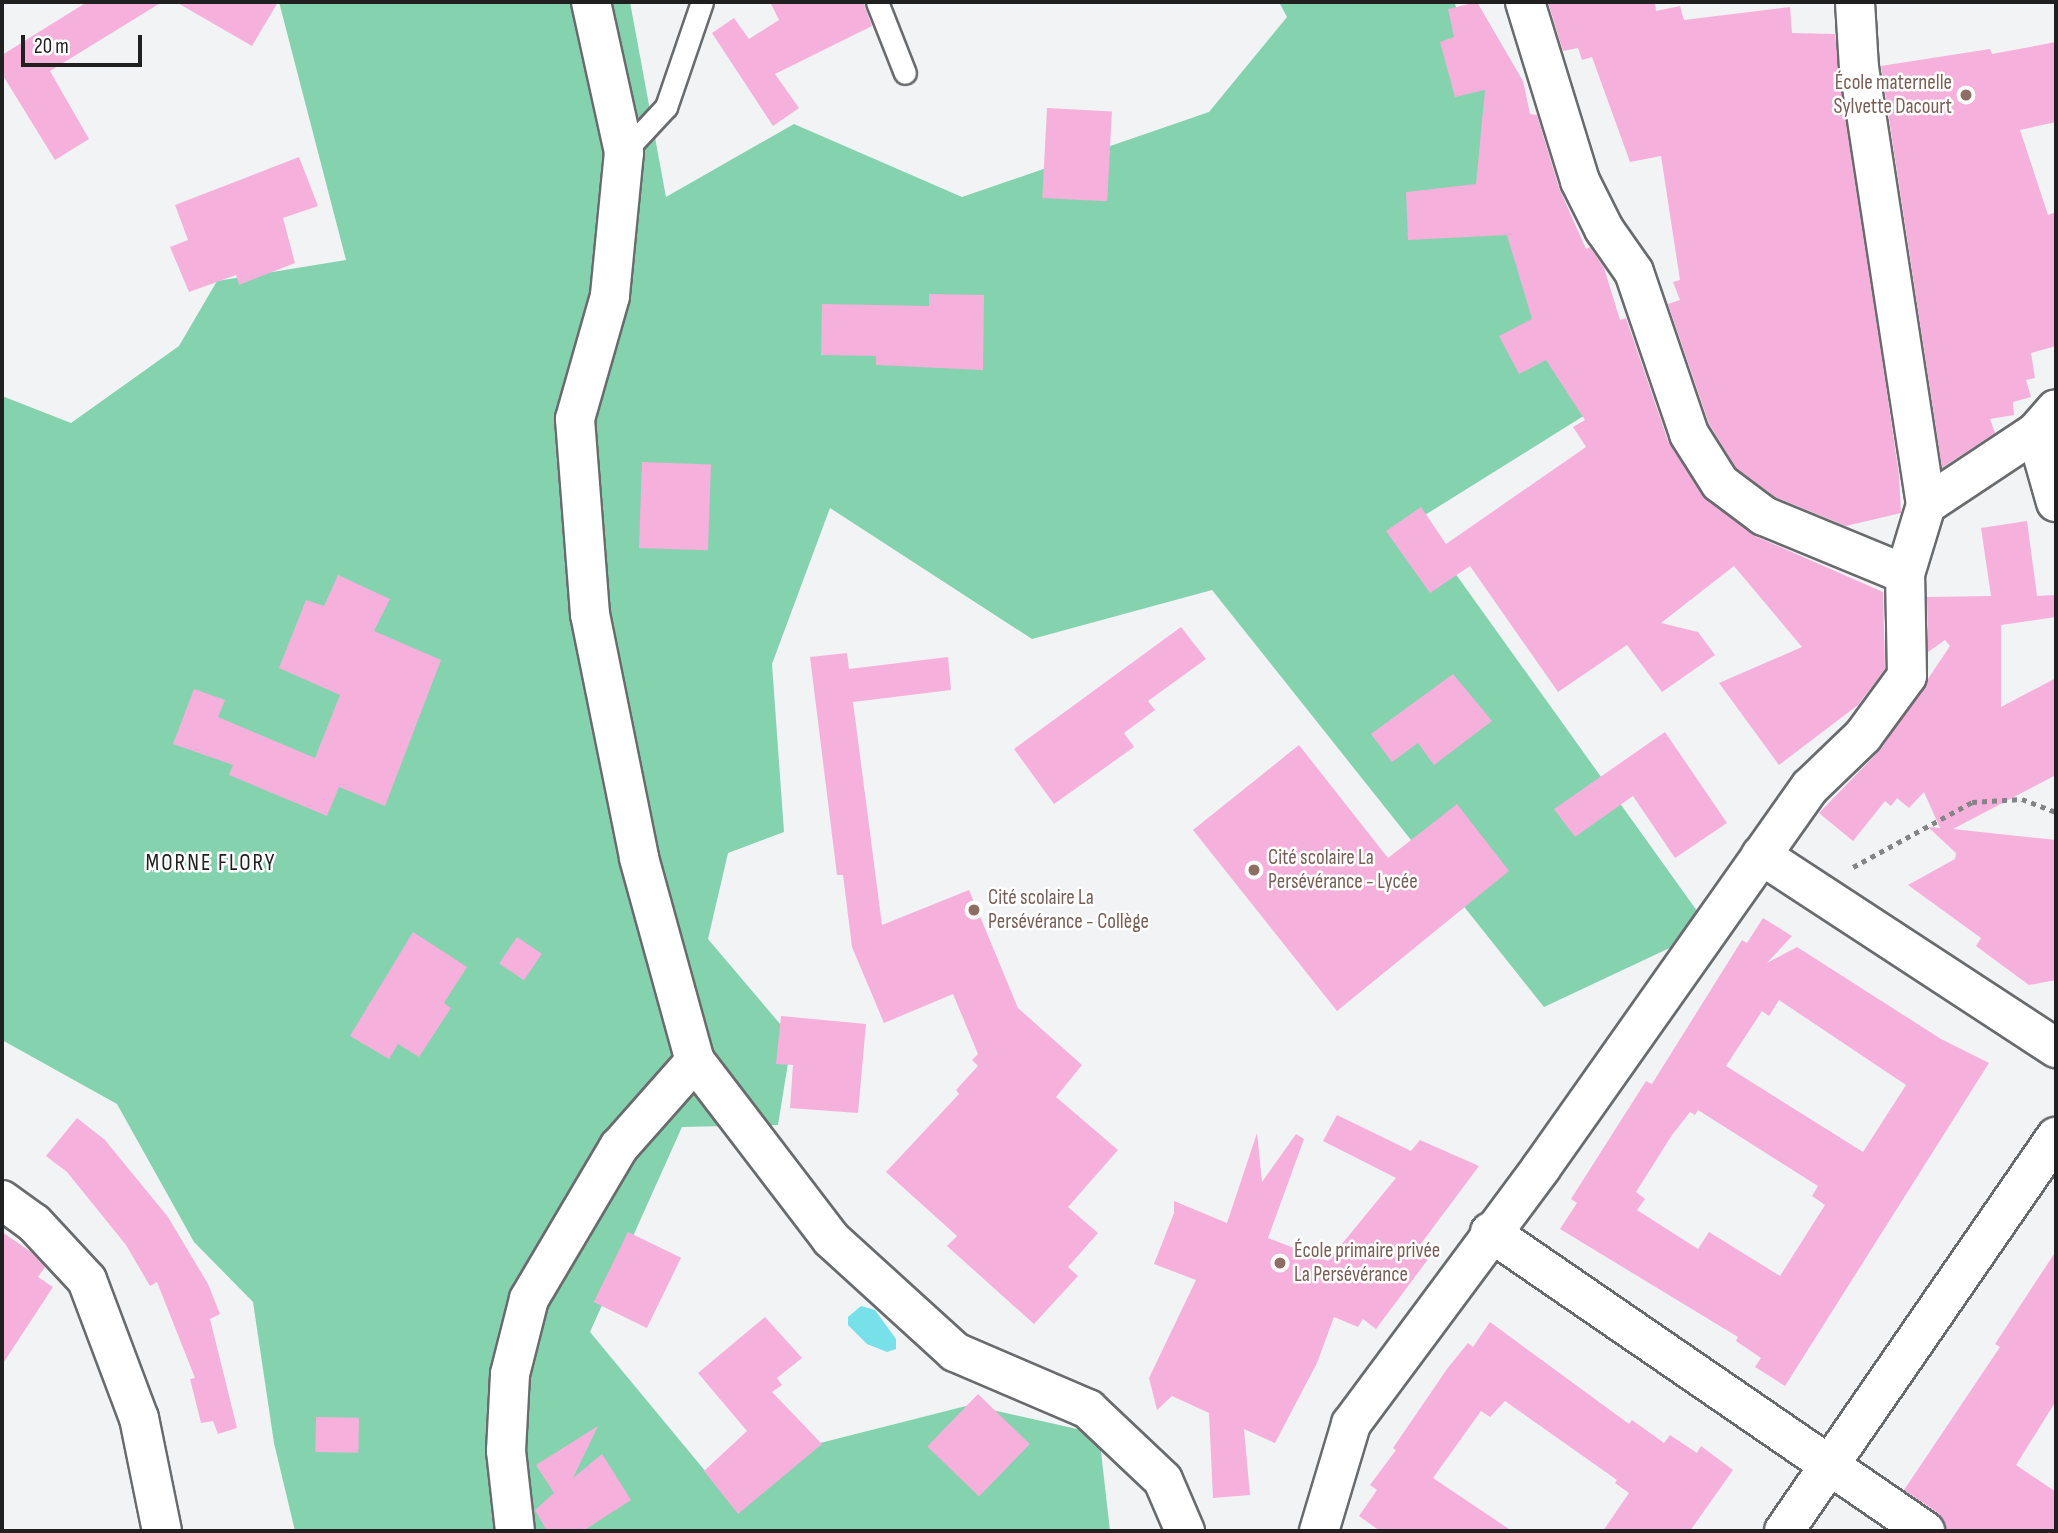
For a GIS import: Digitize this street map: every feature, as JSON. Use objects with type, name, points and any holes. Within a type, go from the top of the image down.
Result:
[{"type":"street","points":[[591,2],[624,152],[610,296],[575,419],[590,614],[639,858],[695,1060],[831,1239],[955,1352],[1088,1409],[1163,1480],[1185,1531]]},
{"type":"street","points":[[1525,2],[1580,181],[1604,229],[1634,272],[1689,434],[1720,483],[1764,516],[1905,574]]},
{"type":"street","points":[[1319,1531],[1351,1424],[1490,1232],[1541,1168],[1810,787],[1863,736],[1907,676],[1905,574],[1926,505],[1895,324],[1859,68],[1855,2]]},
{"type":"street","points":[[1926,505],[2046,420],[2056,502]]},
{"type":"street","points":[[1761,855],[2056,1048]]},
{"type":"street","points":[[515,1531],[506,1451],[510,1374],[529,1299],[618,1147],[695,1060]]},
{"type":"street","points":[[1784,1531],[2056,1137]]},
{"type":"street","points":[[2,1200],[34,1223],[87,1280],[139,1418],[162,1531]]},
{"type":"street","points":[[1490,1232],[1828,1467],[1925,1531]]},
{"type":"lane","points":[[624,152],[666,107],[702,2]]},
{"type":"lane","points":[[877,2],[905,73]]},
{"type":"path","points":[[1814,891],[1972,802],[2022,799],[2056,811]]},
{"type":"green space","points":[[279,2],[630,2],[666,197],[794,124],[962,197],[1209,112],[1287,17],[1279,2],[1455,4],[1601,405],[1417,520],[1710,929],[1544,1007],[1212,590],[1032,639],[830,508],[772,664],[784,832],[728,853],[708,939],[792,1038],[778,1125],[682,1127],[590,1332],[706,1472],[970,1405],[1099,1434],[1110,1531],[295,1531],[274,1443],[253,1302],[194,1242],[117,1104],[2,1040],[2,396],[71,423],[179,346],[217,281],[346,260]]},
{"type":"water","points":[[861,1306],[875,1310],[896,1339],[896,1349],[887,1352],[867,1344],[848,1325],[848,1317]]},
{"type":"building","points":[[87,2],[162,2],[50,71],[89,139],[55,160],[2,74],[2,55]]},
{"type":"building","points":[[176,2],[278,2],[252,46]]},
{"type":"building","points":[[770,2],[863,2],[872,26],[775,74],[799,108],[773,126],[712,33],[734,18],[749,39],[779,20]]},
{"type":"building","points":[[1477,2],[1523,81],[1530,114],[1537,115],[1559,188],[1586,249],[1590,247],[1604,268],[1620,320],[1626,318],[1668,441],[1702,495],[1755,536],[1883,592],[1885,669],[1858,705],[1779,765],[1719,683],[1802,647],[1734,566],[1661,623],[1698,632],[1715,655],[1662,692],[1627,645],[1558,692],[1470,566],[1430,593],[1386,531],[1421,507],[1446,544],[1586,447],[1573,427],[1585,420],[1546,360],[1519,374],[1499,336],[1532,319],[1507,235],[1408,240],[1406,192],[1476,184],[1485,90],[1455,97],[1440,42],[1454,37],[1448,9]]},
{"type":"building","points":[[1548,2],[1655,2],[1656,11],[1680,6],[1684,20],[1790,7],[1792,33],[1835,34],[1899,475],[1901,513],[1846,526],[1775,497],[1736,468],[1709,424],[1668,304],[1680,300],[1673,282],[1680,280],[1661,156],[1630,162],[1592,57],[1582,60],[1578,48],[1563,51]]},
{"type":"building","points":[[2056,42],[2056,122],[2020,130],[2048,215],[2056,212],[2056,346],[2031,353],[2035,378],[2026,380],[2031,397],[2013,402],[2014,415],[1990,419],[1995,433],[1942,468],[1881,66],[1990,49],[1992,54]]},
{"type":"building","points":[[1047,108],[1112,111],[1107,201],[1042,198]]},
{"type":"building","points":[[299,157],[318,206],[283,218],[295,263],[239,285],[236,275],[189,292],[170,247],[188,240],[175,205]]},
{"type":"building","points":[[929,294],[984,295],[983,370],[876,365],[876,356],[821,355],[822,304],[929,306]]},
{"type":"building","points":[[642,462],[711,464],[708,550],[639,548]]},
{"type":"building","points":[[2027,521],[2037,596],[2056,595],[2056,617],[2001,625],[2001,707],[2056,678],[2056,775],[1953,829],[2056,840],[2056,980],[2029,985],[1976,946],[1981,938],[1908,885],[1955,859],[1956,853],[1928,827],[1940,828],[1924,792],[1909,808],[1897,798],[1891,806],[1885,801],[1853,841],[1819,813],[1881,749],[1950,646],[1945,640],[1928,652],[1927,597],[1991,596],[1981,528]]},
{"type":"building","points":[[338,575],[390,599],[374,631],[441,660],[385,806],[339,787],[327,816],[229,775],[233,765],[173,744],[194,689],[225,700],[218,717],[315,758],[340,695],[279,668],[306,600],[324,606]]},
{"type":"building","points":[[1181,627],[1206,659],[1148,701],[1155,710],[1124,733],[1134,747],[1054,804],[1014,749]]},
{"type":"building","points":[[847,653],[849,669],[948,657],[951,690],[853,702],[882,925],[969,890],[1018,1008],[1082,1065],[1056,1097],[1118,1150],[1068,1207],[1098,1233],[1068,1267],[1078,1276],[1034,1324],[947,1246],[957,1236],[886,1172],[959,1094],[956,1090],[978,1066],[972,1060],[978,1054],[953,994],[884,1023],[852,947],[843,875],[837,875],[810,657]]},
{"type":"building","points":[[1453,674],[1492,721],[1434,765],[1418,743],[1392,762],[1371,734]]},
{"type":"building","points":[[1665,732],[1727,823],[1675,858],[1633,796],[1575,837],[1554,809]]},
{"type":"building","points":[[1299,745],[1388,858],[1457,804],[1509,871],[1337,1011],[1193,830]]},
{"type":"building","points":[[1763,918],[1792,936],[1767,963],[1797,947],[1941,1039],[1989,1063],[1785,1386],[1755,1367],[1761,1358],[1736,1341],[1738,1337],[1560,1229],[1577,1203],[1571,1199],[1646,1081],[1652,1084],[1742,940],[1747,943]],"holes":[[[1779,1000],[1906,1085],[1863,1152],[1726,1066],[1762,1011],[1769,1016]],[[1698,1110],[1818,1186],[1812,1196],[1825,1205],[1780,1276],[1709,1232],[1698,1249],[1637,1210],[1645,1199],[1636,1192],[1672,1135],[1690,1112],[1695,1115]]]},
{"type":"building","points":[[413,932],[467,967],[444,1003],[451,1008],[419,1057],[398,1044],[389,1059],[350,1036]]},
{"type":"building","points":[[517,937],[542,954],[524,980],[499,964]]},
{"type":"building","points":[[781,1016],[866,1024],[858,1113],[790,1108],[793,1065],[776,1064]]},
{"type":"building","points":[[1337,1115],[1411,1151],[1420,1140],[1479,1166],[1417,1249],[1429,1258],[1376,1329],[1363,1319],[1358,1327],[1334,1317],[1317,1363],[1275,1443],[1244,1429],[1250,1495],[1213,1498],[1209,1413],[1172,1396],[1157,1410],[1149,1378],[1196,1280],[1154,1264],[1174,1213],[1174,1201],[1227,1223],[1257,1133],[1262,1182],[1296,1134],[1304,1139],[1268,1238],[1328,1261],[1396,1178],[1323,1141]]},
{"type":"building","points":[[77,1118],[105,1140],[168,1217],[208,1284],[220,1314],[210,1319],[237,1428],[218,1434],[213,1421],[201,1423],[190,1379],[195,1378],[157,1282],[150,1286],[126,1245],[67,1172],[46,1156]]},
{"type":"building","points":[[2,1232],[31,1252],[45,1267],[38,1277],[53,1287],[2,1365]]},
{"type":"building","points":[[628,1232],[681,1258],[647,1328],[594,1302]]},
{"type":"building","points":[[2056,1251],[2056,1401],[2016,1465],[2056,1492],[2056,1531],[1947,1531],[1938,1513],[1904,1490],[2000,1347],[1995,1344]]},
{"type":"building","points":[[765,1317],[802,1358],[777,1378],[782,1385],[772,1392],[822,1444],[738,1514],[704,1471],[747,1431],[698,1373]]},
{"type":"building","points":[[1490,1322],[1629,1424],[1632,1420],[1664,1443],[1670,1435],[1697,1453],[1701,1446],[1733,1470],[1690,1531],[1603,1531],[1629,1493],[1615,1483],[1617,1480],[1505,1401],[1490,1417],[1481,1411],[1433,1478],[1512,1531],[1380,1531],[1359,1516],[1377,1490],[1370,1485],[1396,1450],[1393,1448],[1447,1369],[1468,1343],[1473,1347]]},
{"type":"building","points":[[978,1394],[1030,1444],[979,1497],[927,1447]]},
{"type":"building","points":[[316,1417],[359,1418],[358,1453],[315,1452]]},
{"type":"building","points":[[598,1426],[573,1478],[602,1454],[631,1500],[583,1531],[547,1531],[535,1510],[554,1493],[536,1465]]},
{"type":"place","name":"École maternelle Sylvette Dacourt","points":[[1966,95]]},
{"type":"place","name":"Cité scolaire La Persévérance - Lycée","points":[[1254,870]]},
{"type":"place","name":"Cité scolaire La Persévérance - Collège","points":[[974,910]]},
{"type":"place","name":"École primaire privée La Persévérance","points":[[1280,1263]]},
{"type":"district","name":"MORNE FLORY","points":[[211,863]]}]
